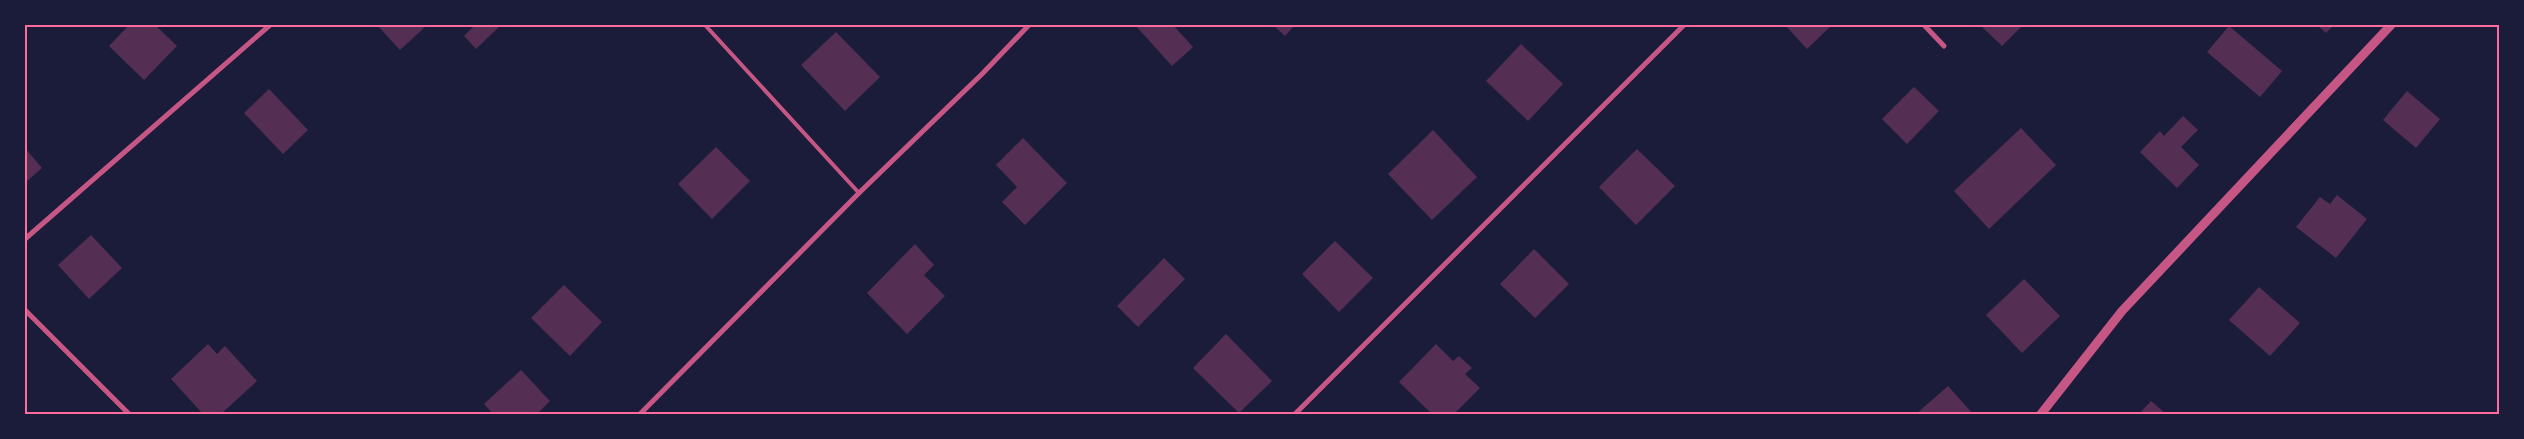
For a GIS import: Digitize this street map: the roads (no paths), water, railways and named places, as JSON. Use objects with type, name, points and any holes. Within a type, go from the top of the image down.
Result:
[{"type":"street","points":[[25,239],[270,25]]},
{"type":"street","points":[[640,414],[1029,25]]},
{"type":"street","points":[[1295,414],[1684,25]]},
{"type":"street","points":[[1924,25],[1944,46]]},
{"type":"street","points":[[2041,414],[2122,311],[2390,25]]},
{"type":"street","points":[[25,310],[129,414]]},
{"type":"lane","points":[[705,25],[859,193]]}]
